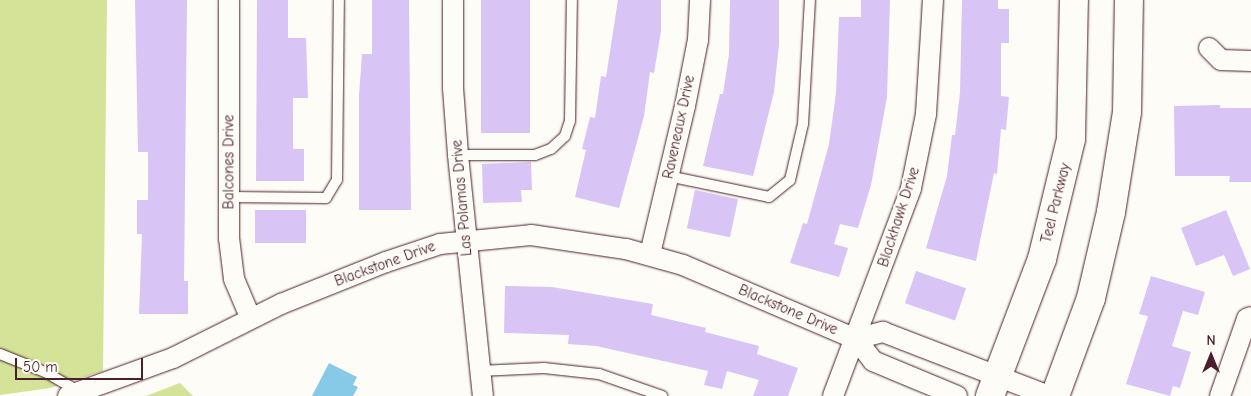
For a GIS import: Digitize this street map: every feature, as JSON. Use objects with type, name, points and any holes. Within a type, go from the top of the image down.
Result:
[{"type":"main road","name":"Teel Parkway","points":[[994,386],[1042,259],[1071,139],[1074,0]]},
{"type":"main road","points":[[1055,396],[1091,298],[1112,212],[1127,112],[1129,0]]},
{"type":"street","name":"Balcones Drive","points":[[229,0],[229,238],[234,279],[251,319]]},
{"type":"street","name":"Las Polamas Drive","points":[[453,0],[453,88],[464,241],[483,396]]},
{"type":"street","name":"Raveneaux Drive","points":[[650,254],[698,40],[700,0]]},
{"type":"street","name":"Blackhawk Drive","points":[[833,396],[856,339],[911,188],[926,114],[933,0]]},
{"type":"street","points":[[1209,48],[1221,60],[1251,61]]},
{"type":"street","name":"Blackstone Drive","points":[[77,395],[165,361],[281,304],[386,262],[440,244],[516,236],[560,237],[650,254],[856,339],[873,361],[957,396]]},
{"type":"street","points":[[1220,396],[1247,319],[1251,317]]},
{"type":"street","name":"Blackstone Drive","points":[[856,339],[883,332],[994,386],[1050,396]]},
{"type":"lane","points":[[229,197],[326,198],[337,180],[338,0]]},
{"type":"lane","points":[[458,155],[535,155],[551,149],[565,136],[570,121],[572,0]]},
{"type":"lane","points":[[668,176],[769,197],[790,180],[803,124],[810,0]]},
{"type":"lane","points":[[0,354],[44,372],[77,395]]},
{"type":"lane","points":[[480,371],[544,368],[599,374],[662,396]]},
{"type":"green space","points":[[0,0],[107,0],[103,371],[50,388],[0,395]]},
{"type":"green space","points":[[180,383],[193,396],[146,396]]},
{"type":"water","points":[[329,363],[357,377],[353,385],[358,387],[353,396],[312,396]]},
{"type":"building","points":[[135,0],[187,0],[184,281],[188,281],[188,314],[139,314],[142,234],[137,234],[137,200],[148,200],[148,152],[138,152]]},
{"type":"building","points":[[257,0],[288,0],[288,38],[306,38],[308,98],[293,98],[293,149],[304,149],[304,181],[256,181]]},
{"type":"building","points":[[372,0],[409,0],[411,210],[359,210],[359,95],[362,54],[372,54]]},
{"type":"building","points":[[481,0],[530,0],[530,133],[481,133]]},
{"type":"building","points":[[618,0],[661,0],[661,31],[654,73],[650,72],[644,116],[619,208],[575,197],[586,150],[582,149],[590,117],[595,118],[601,76],[606,77]]},
{"type":"building","points":[[730,0],[779,0],[779,44],[774,92],[753,176],[703,166],[720,94],[723,94],[729,54]]},
{"type":"building","points":[[861,0],[890,0],[887,97],[871,185],[858,228],[840,224],[834,244],[848,248],[839,277],[790,263],[803,223],[807,224],[829,144],[836,93],[839,17],[861,17]]},
{"type":"building","points":[[962,0],[998,0],[998,9],[1009,9],[1009,43],[1001,43],[1001,96],[1009,97],[1006,130],[1001,129],[997,174],[994,173],[976,261],[926,248],[947,176],[952,135],[955,135],[960,93]]},
{"type":"building","points":[[1220,105],[1220,108],[1251,108],[1251,182],[1229,182],[1230,176],[1175,176],[1174,106]]},
{"type":"building","points":[[531,162],[532,190],[521,190],[522,202],[483,203],[482,164]]},
{"type":"building","points":[[695,190],[738,199],[730,237],[687,228]]},
{"type":"building","points":[[255,210],[306,210],[306,243],[255,243]]},
{"type":"building","points":[[1226,210],[1250,269],[1233,276],[1224,255],[1196,266],[1181,228]]},
{"type":"building","points":[[916,271],[966,288],[955,320],[905,303]]},
{"type":"building","points":[[1151,276],[1205,292],[1198,315],[1183,311],[1172,346],[1191,352],[1180,388],[1173,386],[1170,396],[1126,384],[1148,316],[1139,314]]},
{"type":"building","points":[[505,286],[552,287],[653,304],[651,315],[706,328],[705,332],[759,346],[757,354],[798,368],[788,396],[753,396],[759,380],[727,371],[722,389],[704,385],[708,371],[596,346],[568,344],[569,335],[504,333]]}]
